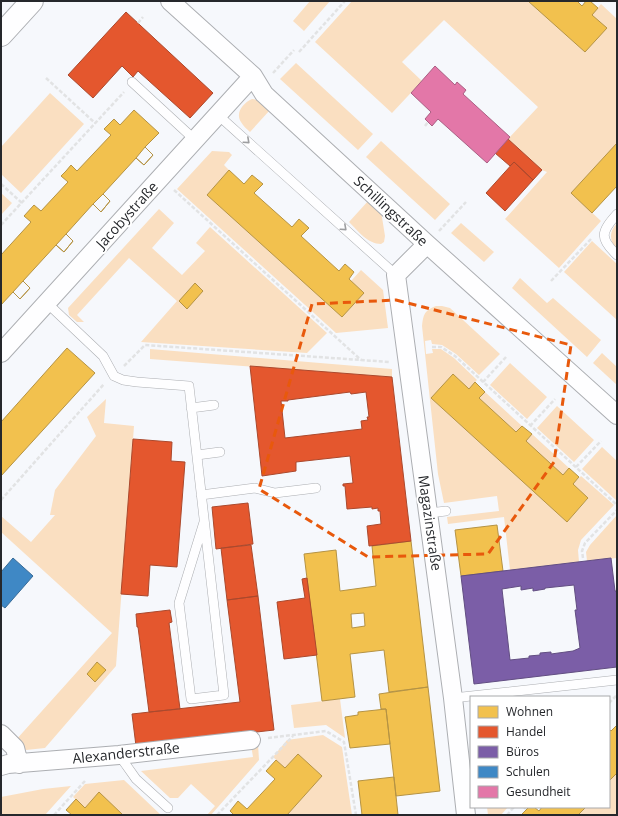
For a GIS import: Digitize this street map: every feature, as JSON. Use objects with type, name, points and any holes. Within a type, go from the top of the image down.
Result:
[{"type":"main road","points":[[1,35],[32,1]]},
{"type":"street","name":"Schillingstraße","points":[[170,1],[253,76],[264,94],[427,244],[617,415]]},
{"type":"street","name":"Jacobystraße","points":[[1,353],[253,76]]},
{"type":"street","points":[[396,275],[427,244]]},
{"type":"street","name":"Magazinstraße","points":[[396,275],[437,512],[453,698],[466,815]]},
{"type":"street","points":[[1,734],[15,748],[19,764]]},
{"type":"street","name":"Alexanderstraße","points":[[1,766],[8,764],[119,755],[251,740]]},
{"type":"lane","points":[[132,82],[196,140]]},
{"type":"lane","points":[[218,115],[396,275]]},
{"type":"lane","points":[[617,214],[608,224],[604,237],[605,243],[617,255]]},
{"type":"lane","points":[[46,303],[103,356],[114,376],[130,381],[189,386],[224,695],[190,699],[180,602],[204,522]]},
{"type":"lane","points":[[191,408],[214,405]]},
{"type":"lane","points":[[197,455],[220,452]]},
{"type":"lane","points":[[201,494],[255,488],[275,493],[316,488]]},
{"type":"lane","points":[[471,696],[617,680]]},
{"type":"lane","points":[[453,698],[470,696]]},
{"type":"lane","points":[[119,755],[136,779],[168,808]]},
{"type":"path","points":[[299,52],[345,1]]},
{"type":"path","points":[[138,23],[143,17]]},
{"type":"path","points":[[271,76],[294,50]]},
{"type":"path","points":[[46,78],[95,123]]},
{"type":"path","points":[[1,226],[132,82]]},
{"type":"path","points":[[425,126],[428,122]]},
{"type":"path","points":[[1,184],[22,203]]},
{"type":"path","points":[[173,189],[361,360]]},
{"type":"path","points":[[427,244],[466,202]]},
{"type":"path","points":[[551,280],[595,235],[605,230]]},
{"type":"path","points":[[1,500],[103,384],[114,376],[146,345],[394,362]]},
{"type":"path","points":[[432,347],[442,347],[455,356],[617,505]]},
{"type":"path","points":[[483,382],[507,356]]},
{"type":"path","points":[[530,426],[555,399]]},
{"type":"path","points":[[576,468],[601,441]]},
{"type":"path","points":[[583,558],[582,551],[586,543],[617,510]]},
{"type":"path","points":[[610,702],[617,694]]},
{"type":"path","points":[[251,740],[326,731],[344,742],[356,815]]},
{"type":"path","points":[[217,815],[293,735]]},
{"type":"path","points":[[54,815],[85,781]]},
{"type":"highlighted area","points":[[396,300],[571,345],[554,462],[488,554],[368,557],[259,489],[312,304]]},
{"type":"shaded area","points":[[310,1],[330,1],[304,31],[293,21]]},
{"type":"shaded area","points":[[352,1],[528,1],[585,52],[606,28],[592,15],[601,4],[617,19],[617,143],[571,193],[601,221],[559,268],[505,219],[547,172],[542,170],[508,139],[538,107],[444,20],[402,62],[422,81],[392,113],[315,42]]},
{"type":"shaded area","points":[[296,63],[373,134],[358,150],[280,79]]},
{"type":"shaded area","points":[[50,93],[84,124],[21,193],[1,174],[1,147]]},
{"type":"shaded area","points":[[252,99],[262,103],[270,110],[250,132],[239,119],[239,112],[246,103]]},
{"type":"shaded area","points":[[381,141],[450,204],[435,220],[366,157]]},
{"type":"shaded area","points":[[212,151],[229,152],[232,155],[224,165],[229,170],[207,195],[342,317],[364,293],[351,281],[361,270],[383,290],[388,328],[336,333],[177,189]]},
{"type":"shaded area","points":[[1,193],[12,203],[1,215]]},
{"type":"shaded area","points":[[369,200],[381,211],[385,236],[384,242],[381,244],[372,242],[349,222]]},
{"type":"shaded area","points":[[159,209],[174,223],[152,248],[182,275],[205,251],[196,243],[210,227],[327,333],[307,353],[141,342],[177,301],[129,258],[77,315],[84,322],[77,322],[69,315],[68,308]]},
{"type":"shaded area","points":[[461,223],[494,252],[484,262],[451,233]]},
{"type":"shaded area","points":[[617,223],[617,251],[613,244],[611,234]]},
{"type":"shaded area","points":[[592,241],[617,264],[617,320],[564,272]]},
{"type":"shaded area","points":[[520,278],[547,303],[553,298],[601,340],[587,357],[512,288]]},
{"type":"shaded area","points":[[436,306],[450,308],[500,354],[479,375],[456,354],[442,345],[432,344],[431,340],[425,341],[426,354],[433,353],[432,349],[441,349],[454,358],[477,380],[469,389],[431,398],[567,522],[588,499],[573,484],[581,476],[614,505],[581,540],[578,550],[579,562],[510,570],[504,517],[448,524],[447,517],[499,511],[497,496],[444,503],[438,474],[422,326],[425,313],[429,309]]},
{"type":"shaded area","points":[[150,349],[392,369],[392,377],[150,359]]},
{"type":"shaded area","points":[[602,353],[617,367],[617,385],[593,363]]},
{"type":"shaded area","points":[[510,363],[547,397],[527,419],[490,385]]},
{"type":"shaded area","points":[[485,392],[522,426],[516,432],[479,398]]},
{"type":"shaded area","points":[[106,399],[104,423],[134,426],[116,666],[45,748],[26,750],[15,741],[112,633],[1,532],[1,516],[31,542],[55,515],[50,515],[55,490],[96,436],[87,417]]},
{"type":"shaded area","points":[[557,406],[594,440],[574,462],[537,428]]},
{"type":"shaded area","points":[[532,434],[569,468],[563,475],[526,441]]},
{"type":"shaded area","points":[[602,447],[617,461],[617,501],[582,469]]},
{"type":"shaded area","points":[[617,515],[617,558],[587,561],[586,552],[590,545]]},
{"type":"shaded area","points":[[340,699],[345,738],[326,725],[294,728],[291,705]]},
{"type":"shaded area","points":[[323,735],[342,747],[352,815],[287,815],[322,776],[298,754],[285,768],[273,757],[287,740]]},
{"type":"shaded area","points":[[258,744],[259,760],[211,815],[207,815],[215,806],[191,784],[178,798],[170,798],[141,771],[253,757],[251,745]]},
{"type":"shaded area","points":[[617,773],[617,815],[578,815],[585,808],[610,808],[610,780]]},
{"type":"shaded area","points":[[124,780],[161,815],[123,815],[99,793],[85,808],[73,797],[85,784]]},
{"type":"shaded area","points":[[71,786],[45,815],[1,815],[1,797],[43,789]]},
{"type":"shaded area","points":[[487,808],[507,808],[501,815],[488,815]]},
{"type":"building: Wohnen","points":[[528,1],[577,1],[582,6],[586,1],[590,1],[598,8],[592,15],[607,28],[585,52]]},
{"type":"building: Wohnen","points":[[134,110],[159,133],[145,147],[153,155],[144,165],[136,158],[103,194],[110,201],[101,212],[93,204],[66,234],[73,241],[64,252],[56,245],[23,281],[30,288],[20,299],[13,292],[1,305],[1,255],[31,222],[24,216],[34,205],[41,211],[68,182],[61,176],[71,165],[77,171],[111,135],[104,129],[114,119],[120,125]]},
{"type":"building: Wohnen","points":[[617,143],[617,186],[592,213],[571,193]]},
{"type":"building: Wohnen","points":[[145,147],[153,155],[144,165],[136,158]]},
{"type":"building: Wohnen","points":[[229,170],[244,184],[252,175],[263,184],[254,193],[292,227],[299,219],[309,228],[301,236],[339,271],[345,264],[354,272],[349,279],[364,293],[342,317],[207,195]]},
{"type":"building: Wohnen","points":[[103,194],[110,201],[101,212],[93,204]]},
{"type":"building: Wohnen","points":[[66,234],[73,241],[64,252],[56,245]]},
{"type":"building: Wohnen","points":[[23,281],[30,288],[20,299],[13,292]]},
{"type":"building: Wohnen","points":[[195,283],[203,291],[187,309],[179,301]]},
{"type":"building: Wohnen","points":[[67,348],[95,373],[1,476],[1,422]]},
{"type":"building: Wohnen","points":[[453,374],[469,389],[475,382],[485,392],[479,398],[516,432],[522,426],[532,434],[526,441],[563,475],[569,468],[579,477],[573,484],[588,498],[567,522],[431,398]]},
{"type":"building: Wohnen","points":[[497,525],[503,571],[461,576],[455,530]]},
{"type":"building: Wohnen","points":[[411,541],[428,687],[389,692],[384,650],[350,654],[355,697],[322,701],[304,554],[336,550],[340,591],[376,586],[372,546]],"holes":[[[364,613],[365,626],[352,628],[351,614]]]},
{"type":"building: Wohnen","points":[[97,662],[106,670],[95,682],[87,674]]},
{"type":"building: Wohnen","points":[[428,687],[440,791],[396,796],[386,709],[381,709],[379,694]]},
{"type":"building: Wohnen","points":[[386,709],[390,744],[350,748],[345,717],[358,715],[358,712]]},
{"type":"building: Wohnen","points":[[617,725],[617,773],[610,780],[610,730],[611,731]]},
{"type":"building: Wohnen","points":[[298,754],[322,776],[287,815],[234,815],[230,811],[238,801],[247,809],[275,779],[266,771],[276,760],[285,768]]},
{"type":"building: Wohnen","points":[[394,777],[398,815],[362,815],[358,781]]},
{"type":"building: Wohnen","points":[[99,792],[123,815],[72,815],[66,810],[76,799],[85,808]]},
{"type":"building: Wohnen","points":[[528,808],[535,808],[539,811],[541,808],[585,808],[578,815],[522,814]]},
{"type":"building: Handel","points":[[126,12],[213,93],[190,118],[138,71],[133,77],[122,66],[93,98],[68,75]]},
{"type":"building: Handel","points":[[508,139],[542,170],[533,180],[514,162],[510,166],[495,153]]},
{"type":"building: Handel","points":[[514,162],[533,180],[505,211],[486,193]]},
{"type":"building: Handel","points":[[250,366],[392,377],[411,541],[369,546],[367,526],[381,524],[380,511],[378,511],[378,508],[372,509],[372,507],[347,509],[345,486],[343,486],[343,484],[353,483],[350,456],[296,462],[296,471],[262,476]],"holes":[[[350,392],[351,394],[366,392],[369,417],[367,417],[368,420],[361,421],[362,429],[285,438],[281,401]]]},
{"type":"building: Handel","points":[[133,439],[172,442],[171,461],[185,462],[177,567],[150,565],[148,596],[121,594]]},
{"type":"building: Handel","points":[[248,503],[253,544],[216,549],[212,507]]},
{"type":"building: Handel","points":[[251,545],[258,596],[227,600],[221,548]]},
{"type":"building: Handel","points":[[307,578],[317,655],[284,659],[277,602],[305,598],[302,579]]},
{"type":"building: Handel","points":[[258,596],[274,730],[136,746],[132,714],[240,702],[227,600]]},
{"type":"building: Handel","points":[[170,610],[172,622],[169,623],[180,709],[149,712],[136,614]]},
{"type":"building: Büros","points":[[611,558],[615,591],[617,591],[617,667],[474,684],[461,576]],"holes":[[[574,585],[577,610],[575,610],[580,648],[573,651],[551,654],[551,652],[540,653],[540,655],[529,656],[529,658],[510,660],[502,589],[521,586],[521,590],[533,588],[533,591],[545,588]]]},
{"type":"building: Schulen","points":[[13,558],[33,576],[5,608],[1,605],[1,572]]},
{"type":"building: Gesundheit","points":[[435,66],[455,85],[457,82],[466,90],[463,94],[510,137],[487,163],[438,119],[432,126],[425,119],[431,112],[411,93]]}]
